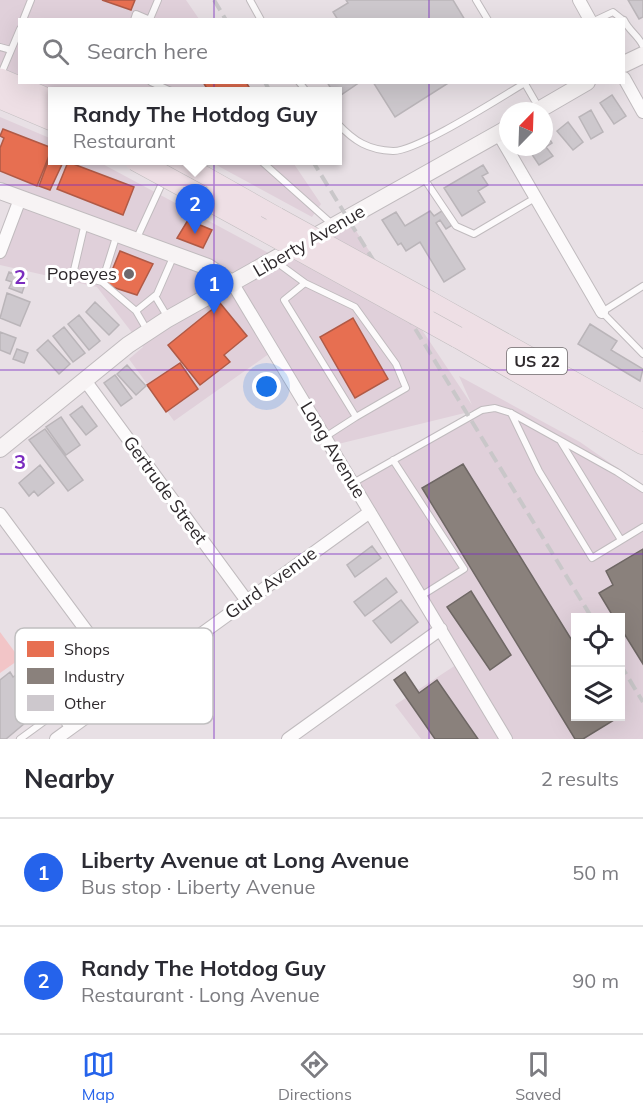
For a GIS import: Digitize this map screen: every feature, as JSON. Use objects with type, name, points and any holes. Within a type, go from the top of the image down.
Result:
[{"type":"highway","points":[[0,79],[48,99]]},
{"type":"highway","points":[[0,98],[48,118]]},
{"type":"highway","name":"US 22","points":[[147,165],[277,218],[643,421]]},
{"type":"highway","name":"US 22","points":[[180,165],[256,226],[457,337],[643,444]]},
{"type":"street","points":[[579,0],[589,18]]},
{"type":"street","points":[[625,63],[643,54]]},
{"type":"street","points":[[625,80],[643,112]]},
{"type":"street","points":[[552,102],[584,84]]},
{"type":"street","name":"Liberty Avenue","points":[[4,441],[169,318],[234,284],[499,132]]},
{"type":"street","points":[[515,156],[535,198],[602,312]]},
{"type":"street","name":"Long Avenue","points":[[0,191],[214,269],[234,284],[506,739]]},
{"type":"street","points":[[0,252],[20,198]]},
{"type":"street","name":"Gertrude Street","points":[[84,380],[247,601]]},
{"type":"street","name":"Gurd Avenue","points":[[210,628],[370,512]]},
{"type":"street","points":[[0,514],[84,628]]},
{"type":"street","points":[[288,739],[441,629]]},
{"type":"street","name":"Gurd Avenue","points":[[56,739],[76,724]]},
{"type":"lane","points":[[24,18],[31,0]]},
{"type":"lane","points":[[150,18],[158,0]]},
{"type":"lane","points":[[250,0],[260,18]]},
{"type":"lane","points":[[476,0],[487,18]]},
{"type":"lane","points":[[600,18],[613,12],[620,18]]},
{"type":"lane","points":[[135,18],[136,14],[147,18]]},
{"type":"lane","points":[[625,23],[629,30],[637,34],[643,46]]},
{"type":"lane","points":[[0,79],[18,34]]},
{"type":"lane","points":[[0,47],[11,51]]},
{"type":"lane","points":[[342,128],[356,143],[395,152],[423,141],[523,84]]},
{"type":"lane","points":[[525,84],[534,102]]},
{"type":"lane","points":[[136,241],[172,165]]},
{"type":"lane","points":[[266,165],[335,227]]},
{"type":"lane","points":[[423,177],[456,226],[474,234],[535,198]]},
{"type":"lane","points":[[86,222],[74,270],[76,275],[102,282],[136,311],[148,332]]},
{"type":"lane","points":[[102,282],[117,234]]},
{"type":"lane","points":[[136,311],[155,296],[164,284],[174,255]]},
{"type":"lane","points":[[274,261],[306,283],[355,307],[403,378],[406,388],[325,437]]},
{"type":"lane","points":[[306,283],[284,300],[356,417]]},
{"type":"lane","points":[[643,286],[602,312],[643,354]]},
{"type":"lane","points":[[155,296],[169,318]]},
{"type":"lane","points":[[353,483],[482,410],[495,408],[511,413],[618,472],[643,489]]},
{"type":"lane","points":[[511,413],[539,471],[592,558],[643,527]]},
{"type":"lane","points":[[561,441],[621,540]]},
{"type":"lane","points":[[393,460],[464,569],[421,596]]},
{"type":"lane","points":[[20,739],[41,724]]},
{"type":"lane","points":[[65,724],[69,729]]},
{"type":"shaded area","points":[[0,0],[186,0],[198,18],[18,18],[18,84],[0,79]]},
{"type":"shaded area","points":[[20,84],[241,84],[243,87],[48,87],[48,91]]},
{"type":"shaded area","points":[[0,117],[48,137],[48,165],[104,165],[278,258],[348,219],[472,405],[459,376],[580,442],[643,486],[643,739],[421,739],[395,705],[465,659],[355,480],[473,411],[330,446],[273,351],[174,421],[129,359],[143,347],[97,287],[0,265],[0,252],[17,208],[0,190]]},
{"type":"shaded area","points":[[216,165],[295,165],[321,204],[312,217]]},
{"type":"shaded area","points":[[0,632],[15,652],[15,662],[0,673]]},
{"type":"building: Shops","points":[[102,0],[135,0],[131,10]]},
{"type":"building: Shops","points":[[204,84],[247,84],[249,87],[206,87]]},
{"type":"building: Shops","points":[[3,129],[48,146],[48,158],[37,186],[0,171],[0,148],[4,138],[0,136]]},
{"type":"building: Shops","points":[[48,162],[48,165],[62,165],[50,190],[39,186]]},
{"type":"building: Shops","points":[[67,165],[76,165],[134,187],[123,215],[57,189]]},
{"type":"building: Shops","points":[[188,220],[212,230],[203,248],[177,238]]},
{"type":"building: Shops","name":"Popeyes","points":[[120,251],[153,264],[137,295],[106,285]]},
{"type":"building: Shops","points":[[220,303],[247,336],[224,355],[230,362],[200,385],[168,345]]},
{"type":"building: Shops","points":[[353,318],[388,379],[355,398],[320,337]]},
{"type":"building: Shops","points":[[180,363],[198,389],[166,412],[147,385]]},
{"type":"building: Industry","points":[[463,464],[571,639],[571,721],[612,721],[583,739],[575,739],[422,488]]},
{"type":"building: Industry","points":[[643,549],[643,664],[625,635],[625,613],[611,613],[599,593],[613,585],[606,571]]},
{"type":"building: Industry","points":[[471,591],[511,655],[490,670],[447,607]]},
{"type":"building: Industry","points":[[405,672],[419,693],[437,680],[478,739],[435,739],[394,680]]},
{"type":"building: Other","points":[[346,0],[453,0],[464,18],[337,18],[333,12],[348,3]]},
{"type":"building: Other","points":[[628,0],[643,0],[643,17],[639,19]]},
{"type":"building: Other","points":[[328,84],[357,84],[342,94],[342,87],[330,87]]},
{"type":"building: Other","points":[[374,84],[447,84],[395,117]]},
{"type":"building: Other","points":[[612,95],[626,116],[614,124],[600,103]]},
{"type":"building: Other","points":[[591,110],[603,132],[591,139],[579,117]]},
{"type":"building: Other","points":[[568,122],[583,142],[573,150],[557,131]]},
{"type":"building: Other","points":[[533,156],[553,156],[539,165]]},
{"type":"building: Other","points":[[483,165],[488,173],[482,176],[488,185],[478,191],[485,202],[462,216],[444,188]]},
{"type":"building: Other","points":[[445,209],[454,224],[446,229],[440,220],[436,223],[465,269],[444,282],[420,242],[406,251],[401,243],[398,245],[382,220],[396,212],[405,226],[430,211],[434,216]]},
{"type":"building: Other","points":[[9,272],[27,279],[22,293],[9,288],[12,282],[6,280]]},
{"type":"building: Other","points":[[7,293],[30,302],[20,326],[0,318]]},
{"type":"building: Other","points":[[95,302],[119,325],[109,335],[86,312]]},
{"type":"building: Other","points":[[79,315],[100,341],[89,350],[68,324]]},
{"type":"building: Other","points":[[590,324],[617,341],[611,350],[643,369],[640,381],[578,344]]},
{"type":"building: Other","points":[[64,327],[85,353],[73,362],[53,336]]},
{"type":"building: Other","points":[[0,332],[16,338],[10,354],[0,350]]},
{"type":"building: Other","points":[[48,340],[70,364],[59,374],[37,350]]},
{"type":"building: Other","points":[[17,349],[28,353],[24,363],[13,359]]},
{"type":"building: Other","points":[[127,365],[146,386],[136,395],[117,374]]},
{"type":"building: Other","points":[[115,375],[132,398],[121,406],[104,383]]},
{"type":"building: Other","points":[[82,406],[97,426],[86,435],[70,415]]},
{"type":"building: Other","points":[[61,417],[80,445],[66,455],[46,427]]},
{"type":"building: Other","points":[[45,429],[83,480],[68,491],[29,440]]},
{"type":"building: Other","points":[[40,465],[54,483],[38,496],[34,491],[29,496],[19,483]]},
{"type":"building: Other","points":[[372,546],[381,558],[355,577],[347,565]]},
{"type":"building: Other","points":[[386,578],[397,592],[365,616],[354,602]]},
{"type":"building: Other","points":[[401,600],[418,622],[391,643],[373,621]]},
{"type":"building: Other","points":[[10,672],[13,677],[15,676],[15,724],[24,724],[6,739],[0,739],[0,680]]},
{"type":"railway","points":[[214,0],[225,18]]},
{"type":"railway","points":[[315,165],[589,613]]},
{"type":"railway","points":[[622,667],[643,702]]},
{"type":"place","name":"Randy The Hotdog Guy","points":[[195,234]]},
{"type":"place","name":"Popeyes","points":[[129,274]]},
{"type":"place","name":"Liberty Avenue at Long Avenue","points":[[214,314]]}]
